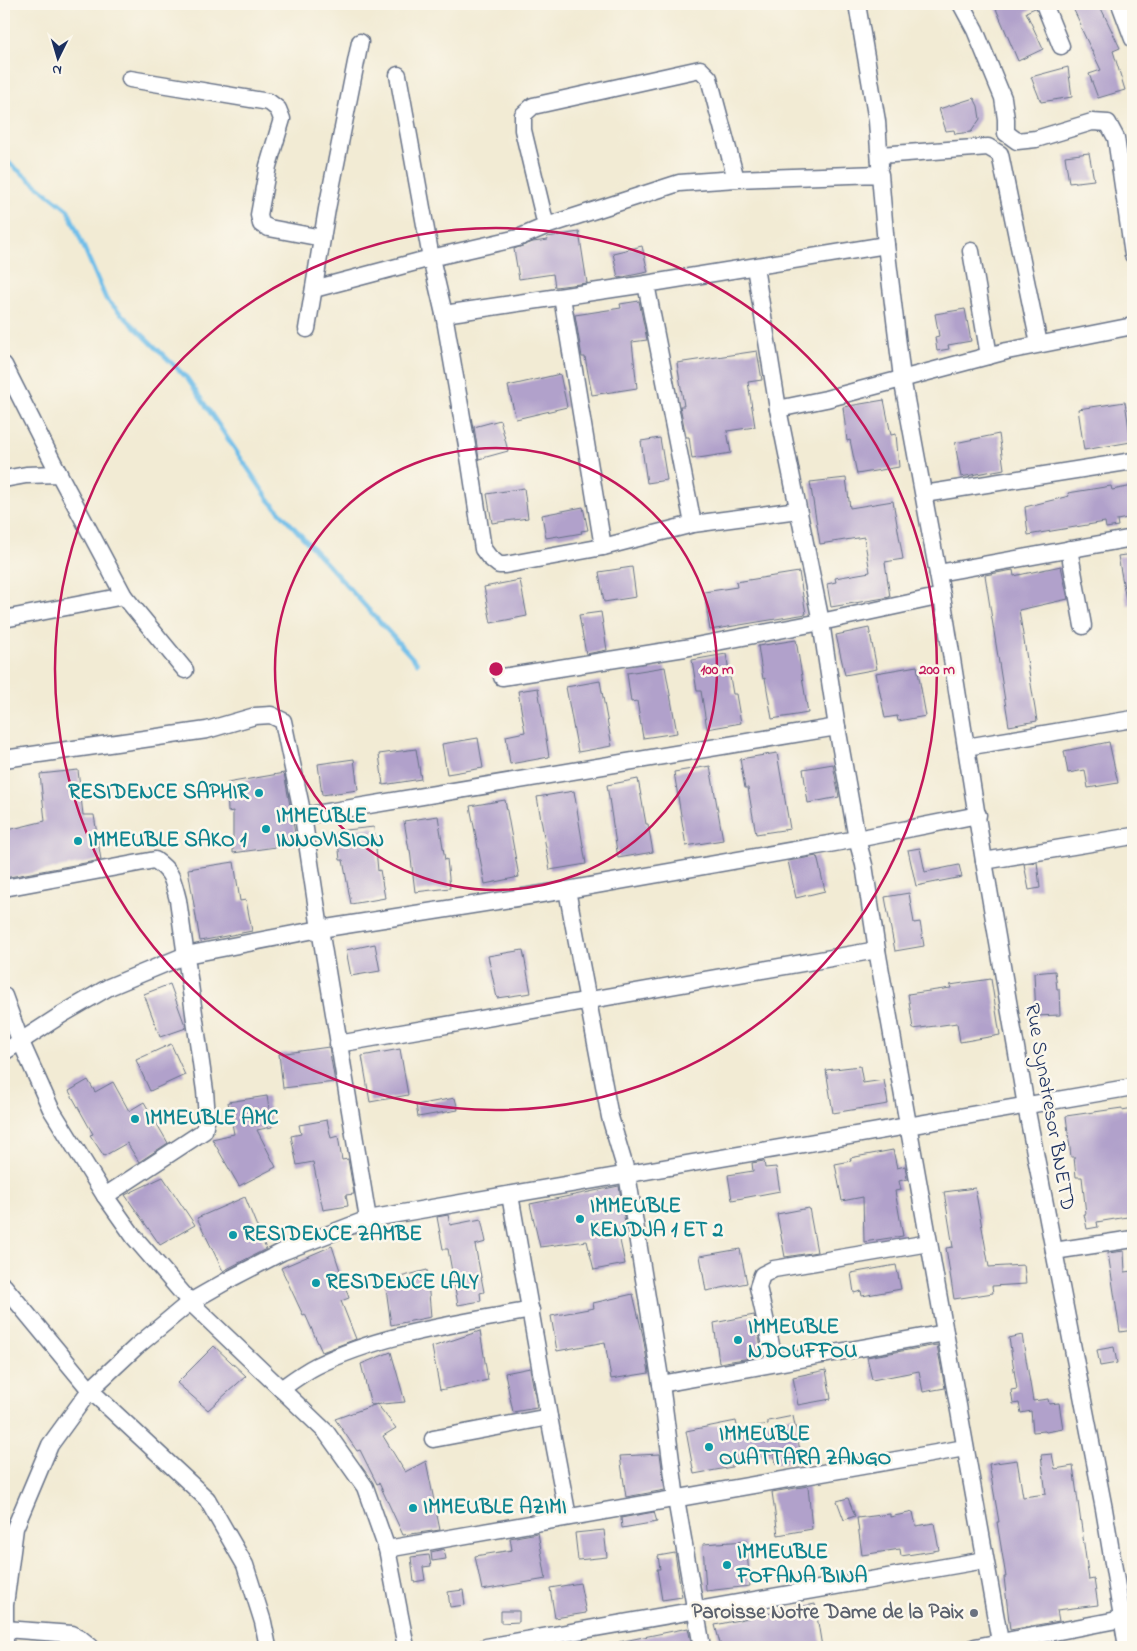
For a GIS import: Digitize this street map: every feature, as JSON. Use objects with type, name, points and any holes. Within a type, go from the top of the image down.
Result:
[{"type":"street","name":"Rue Synatresor BNETD","points":[[857,4],[878,121],[886,245],[902,378],[942,596],[984,861],[1026,1106],[1104,1509],[1127,1647]]},
{"type":"street","points":[[961,4],[1003,98],[1006,133],[1017,141],[1036,139],[1092,122],[1108,123],[1116,138],[1133,255]]},
{"type":"street","points":[[1044,4],[1062,46]]},
{"type":"street","points":[[1120,4],[1133,39]]},
{"type":"street","points":[[307,329],[322,238],[360,42]]},
{"type":"street","points":[[546,226],[523,130],[523,115],[533,106],[700,69],[709,78],[736,179]]},
{"type":"street","points":[[398,75],[431,258],[444,314],[483,548],[489,557],[499,565],[505,565],[603,546],[693,524],[798,510]]},
{"type":"street","points":[[130,79],[269,102],[278,109],[282,119],[268,166],[259,215],[261,224],[269,228],[322,238]]},
{"type":"street","points":[[880,155],[988,147],[1000,154],[1039,344]]},
{"type":"street","points":[[314,288],[518,238],[546,226],[679,183],[880,174]]},
{"type":"street","points":[[444,314],[755,267],[886,245]]},
{"type":"street","points":[[971,251],[989,356]]},
{"type":"street","points":[[755,267],[778,409],[821,622],[837,727],[857,839],[864,865],[877,950],[1000,1645]]},
{"type":"street","points":[[646,284],[693,524]]},
{"type":"street","points":[[562,297],[603,546]]},
{"type":"street","points":[[778,409],[826,399],[1039,344],[1133,326]]},
{"type":"street","points":[[4,365],[124,596],[185,670]]},
{"type":"street","points":[[924,494],[1133,461]]},
{"type":"street","points":[[4,479],[26,475],[59,474]]},
{"type":"street","points":[[938,573],[1133,538]]},
{"type":"street","points":[[1070,549],[1084,626]]},
{"type":"street","points":[[4,619],[124,596]]},
{"type":"street","points":[[502,677],[685,648],[942,596]]},
{"type":"street","points":[[4,759],[206,730],[255,716],[271,715],[283,721],[303,816],[338,1044],[368,1219]]},
{"type":"street","points":[[966,747],[1133,719]]},
{"type":"street","points":[[303,816],[837,727]]},
{"type":"street","points":[[4,1052],[20,1040],[109,987],[186,955],[320,929],[567,890],[857,839],[978,815]]},
{"type":"street","points":[[984,861],[1133,836]]},
{"type":"street","points":[[4,888],[155,860],[168,869],[172,877],[178,900],[207,1117],[204,1131],[105,1196]]},
{"type":"street","points":[[567,890],[610,1117],[628,1174],[661,1384],[676,1499],[702,1647]]},
{"type":"street","points":[[338,1044],[877,950]]},
{"type":"street","points":[[4,996],[20,1040],[51,1109],[105,1196],[134,1237],[190,1302],[326,1432],[365,1486],[387,1549],[406,1647]]},
{"type":"street","points":[[5,1647],[5,1605],[15,1528],[50,1445],[90,1390],[136,1347],[190,1302],[282,1252],[368,1219],[1133,1086]]},
{"type":"street","points":[[510,1195],[548,1417],[568,1517]]},
{"type":"street","points":[[1054,1252],[1133,1239]]},
{"type":"street","points":[[775,1362],[758,1287],[762,1275],[774,1269],[929,1244]]},
{"type":"street","points":[[4,1286],[90,1390],[207,1499],[245,1565],[264,1622],[268,1647]]},
{"type":"street","points":[[281,1389],[316,1366],[371,1344],[433,1329],[531,1310]]},
{"type":"street","points":[[661,1384],[775,1362],[945,1333]]},
{"type":"street","points":[[433,1439],[548,1417]]},
{"type":"street","points":[[387,1549],[965,1448]]},
{"type":"street","points":[[486,1647],[985,1560]]},
{"type":"street","points":[[975,1647],[1000,1645],[1122,1619]]},
{"type":"street","points":[[5,1629],[72,1634],[91,1647]]},
{"type":"building","points":[[994,4],[1034,4],[1035,8],[1026,12],[1043,49],[1018,61]]},
{"type":"building","points":[[1071,4],[1099,4],[1120,48],[1113,51],[1125,90],[1098,98],[1089,74],[1101,70]]},
{"type":"building","points":[[1068,67],[1072,97],[1041,102],[1031,77]]},
{"type":"building","points":[[974,98],[978,106],[980,119],[971,132],[955,134],[954,130],[946,131],[939,109]]},
{"type":"building","points":[[1089,153],[1094,180],[1069,183],[1065,156]]},
{"type":"building","points":[[579,232],[587,283],[555,287],[553,274],[519,279],[514,249],[533,242],[548,240],[547,237]]},
{"type":"building","points":[[642,246],[648,272],[618,278],[613,253]]},
{"type":"building","points":[[639,301],[647,340],[632,342],[637,388],[592,395],[585,357],[582,357],[575,315],[621,308],[620,304]]},
{"type":"building","points":[[965,309],[971,341],[948,345],[949,349],[937,351],[935,337],[939,336],[935,314]]},
{"type":"building","points":[[757,351],[762,380],[748,382],[755,427],[727,431],[731,453],[692,459],[689,437],[686,437],[680,406],[684,406],[677,363]]},
{"type":"building","points":[[560,374],[567,407],[516,419],[508,386]]},
{"type":"building","points":[[884,400],[891,435],[896,434],[899,467],[857,474],[850,440],[847,441],[843,407]]},
{"type":"building","points":[[1125,402],[1131,442],[1084,450],[1078,409]]},
{"type":"building","points":[[500,420],[508,451],[479,459],[474,427]]},
{"type":"building","points":[[999,434],[1004,469],[961,477],[955,443]]},
{"type":"building","points":[[660,438],[667,480],[647,483],[641,441]]},
{"type":"building","points":[[846,478],[850,508],[893,501],[903,559],[885,562],[890,597],[831,607],[827,584],[836,582],[835,578],[870,572],[864,537],[820,544],[810,482]]},
{"type":"building","points":[[1111,486],[1112,490],[1133,486],[1133,517],[1117,520],[1118,526],[1106,528],[1105,522],[1028,535],[1025,507],[1069,496],[1068,493]]},
{"type":"building","points":[[524,488],[528,518],[492,523],[487,494]]},
{"type":"building","points":[[583,507],[588,530],[581,531],[582,533],[546,538],[542,515]]},
{"type":"building","points":[[1133,554],[1133,604],[1127,605],[1118,556]]},
{"type":"building","points":[[1061,566],[1068,599],[1019,610],[1037,721],[1009,726],[985,575],[1013,570],[1014,576]]},
{"type":"building","points":[[632,567],[636,597],[604,602],[599,572]]},
{"type":"building","points":[[799,572],[806,614],[710,630],[704,592],[737,587],[736,582]]},
{"type":"building","points":[[520,580],[527,616],[491,623],[484,587]]},
{"type":"building","points":[[601,612],[607,650],[586,654],[579,615]]},
{"type":"building","points":[[869,628],[877,669],[845,675],[836,635]]},
{"type":"building","points":[[796,640],[808,713],[772,719],[758,646]]},
{"type":"building","points":[[726,654],[733,694],[736,694],[741,723],[707,729],[701,691],[697,691],[692,660]]},
{"type":"building","points":[[917,666],[926,716],[898,721],[897,716],[885,718],[876,673]]},
{"type":"building","points":[[665,667],[677,733],[643,738],[637,701],[631,702],[627,673]]},
{"type":"building","points":[[600,681],[612,746],[578,752],[566,687]]},
{"type":"building","points":[[538,688],[549,757],[510,764],[506,736],[525,732],[518,691]]},
{"type":"building","points":[[478,738],[483,768],[447,774],[442,744]]},
{"type":"building","points":[[1109,742],[1118,783],[1088,788],[1085,770],[1068,773],[1064,751]]},
{"type":"building","points":[[416,749],[421,779],[383,785],[379,754]]},
{"type":"building","points":[[777,753],[790,829],[756,834],[748,788],[745,788],[740,759]]},
{"type":"building","points":[[354,759],[358,790],[322,795],[318,764]]},
{"type":"building","points":[[833,764],[839,797],[808,803],[803,769]]},
{"type":"building","points":[[710,766],[723,840],[686,846],[674,772]]},
{"type":"building","points":[[78,770],[83,815],[94,815],[101,860],[4,878],[4,831],[45,821],[40,774]]},
{"type":"building","points":[[284,773],[297,844],[233,853],[233,811],[228,812],[227,783]]},
{"type":"building","points":[[638,779],[653,852],[618,858],[607,785]]},
{"type":"building","points":[[574,791],[586,864],[550,870],[537,797]]},
{"type":"building","points":[[505,800],[519,877],[485,884],[470,806]]},
{"type":"building","points":[[438,816],[445,860],[447,859],[450,888],[415,892],[404,821]]},
{"type":"building","points":[[374,827],[378,871],[380,870],[385,898],[351,904],[343,860],[340,860],[337,831]]},
{"type":"building","points":[[920,848],[925,872],[959,865],[962,877],[916,886],[908,850]]},
{"type":"building","points":[[817,856],[825,891],[796,898],[788,861]]},
{"type":"building","points":[[234,862],[240,901],[246,900],[252,931],[200,941],[188,869]]},
{"type":"building","points":[[1037,862],[1040,888],[1029,890],[1024,864]]},
{"type":"building","points":[[909,893],[914,923],[920,922],[924,946],[895,951],[885,897]]},
{"type":"building","points":[[375,944],[380,971],[351,976],[346,950]]},
{"type":"building","points":[[523,950],[531,993],[497,998],[488,956]]},
{"type":"building","points":[[1055,971],[1057,989],[1059,989],[1060,1015],[1036,1016],[1034,973]]},
{"type":"building","points":[[991,979],[1000,1035],[960,1042],[957,1023],[913,1029],[908,994],[951,988],[950,985]]},
{"type":"building","points":[[170,984],[186,1028],[160,1037],[144,994]]},
{"type":"building","points":[[171,1044],[185,1075],[150,1091],[136,1060]]},
{"type":"building","points":[[329,1047],[335,1082],[283,1088],[279,1054]]},
{"type":"building","points":[[400,1049],[408,1095],[370,1102],[362,1056]]},
{"type":"building","points":[[860,1066],[863,1083],[884,1080],[888,1104],[833,1113],[826,1070]]},
{"type":"building","points":[[88,1080],[95,1092],[113,1082],[129,1111],[144,1102],[168,1143],[139,1162],[127,1143],[104,1156],[90,1135],[93,1134],[69,1091]]},
{"type":"building","points":[[267,1096],[272,1127],[257,1130],[276,1167],[239,1186],[212,1139],[234,1134],[228,1102]]},
{"type":"building","points":[[455,1098],[458,1110],[418,1117],[416,1105]]},
{"type":"building","points":[[1122,1108],[1122,1110],[1133,1108],[1133,1216],[1097,1222],[1098,1227],[1087,1229],[1084,1214],[1086,1214],[1082,1177],[1076,1177],[1074,1157],[1071,1157],[1066,1116]]},
{"type":"building","points":[[327,1120],[331,1138],[338,1136],[342,1160],[348,1159],[354,1194],[346,1195],[348,1206],[323,1210],[313,1162],[297,1165],[291,1136],[301,1134],[299,1125]]},
{"type":"building","points":[[893,1150],[897,1168],[905,1166],[907,1179],[899,1181],[901,1190],[895,1191],[903,1236],[864,1242],[863,1197],[842,1201],[835,1164],[851,1161],[850,1158]]},
{"type":"building","points":[[764,1161],[765,1168],[776,1167],[780,1191],[732,1200],[728,1175],[753,1171],[752,1163]]},
{"type":"building","points":[[163,1177],[195,1225],[160,1245],[125,1195]]},
{"type":"building","name":"IMMEUBLE KENDJA 1 ET 2","points":[[619,1186],[627,1235],[619,1236],[625,1264],[594,1270],[587,1241],[540,1247],[530,1204]]},
{"type":"building","points":[[975,1188],[989,1267],[1024,1265],[1026,1284],[992,1286],[993,1293],[954,1299],[946,1248],[953,1247],[944,1192]]},
{"type":"building","name":"RESIDENCE ZAMBE","points":[[245,1197],[266,1249],[223,1271],[197,1218]]},
{"type":"building","points":[[809,1208],[817,1252],[785,1257],[777,1214]]},
{"type":"building","points":[[448,1215],[450,1225],[481,1219],[486,1242],[475,1245],[484,1292],[480,1293],[481,1301],[458,1305],[448,1249],[443,1249],[437,1217]]},
{"type":"building","name":"RESIDENCE LALY","points":[[332,1246],[349,1298],[341,1301],[356,1339],[322,1352],[281,1268]]},
{"type":"building","points":[[740,1249],[747,1283],[706,1291],[700,1256]]},
{"type":"building","points":[[1124,1251],[1125,1272],[1133,1271],[1133,1330],[1120,1332],[1108,1253]]},
{"type":"building","points":[[896,1265],[901,1289],[862,1296],[861,1291],[854,1293],[851,1273]]},
{"type":"building","points":[[427,1270],[431,1317],[391,1325],[385,1281]]},
{"type":"building","points":[[633,1294],[649,1373],[611,1379],[605,1342],[557,1351],[551,1316],[594,1308],[593,1303]]},
{"type":"building","name":"IMMEUBLE NDOUFFOU","points":[[754,1315],[763,1356],[719,1363],[714,1323]]},
{"type":"building","points":[[480,1331],[488,1380],[440,1390],[432,1347]]},
{"type":"building","points":[[1022,1335],[1033,1401],[1048,1399],[1049,1404],[1059,1403],[1063,1429],[1033,1432],[1031,1411],[1021,1413],[1019,1403],[1013,1404],[1011,1390],[1017,1389],[1009,1338]]},
{"type":"building","points":[[937,1345],[945,1388],[923,1392],[919,1371],[872,1380],[867,1357]]},
{"type":"building","points":[[214,1346],[246,1376],[208,1410],[177,1383]]},
{"type":"building","points":[[1114,1347],[1117,1363],[1100,1366],[1097,1350]]},
{"type":"building","points":[[391,1352],[405,1402],[371,1405],[361,1364]]},
{"type":"building","points":[[530,1368],[537,1408],[513,1412],[505,1373]]},
{"type":"building","points":[[826,1370],[831,1399],[798,1405],[793,1377]]},
{"type":"building","points":[[377,1404],[396,1428],[383,1436],[405,1472],[426,1461],[440,1530],[403,1535],[379,1483],[377,1484],[360,1450],[357,1451],[335,1419]]},
{"type":"building","points":[[793,1416],[802,1460],[776,1464],[774,1454],[732,1462],[732,1467],[694,1474],[686,1431],[736,1421],[738,1430],[768,1424],[768,1421]]},
{"type":"building","points":[[660,1454],[665,1490],[626,1497],[620,1456]]},
{"type":"building","points":[[1052,1454],[1055,1469],[1073,1466],[1089,1580],[1094,1579],[1098,1605],[1057,1610],[1059,1621],[1010,1630],[1004,1577],[1006,1577],[989,1464],[1017,1460],[1023,1497],[1046,1494],[1041,1455]]},
{"type":"building","points":[[808,1486],[812,1529],[778,1535],[772,1492]]},
{"type":"building","points":[[848,1498],[855,1516],[844,1520],[837,1501]]},
{"type":"building","points":[[654,1512],[657,1522],[622,1528],[621,1518]]},
{"type":"building","points":[[913,1512],[916,1526],[934,1523],[939,1550],[901,1556],[900,1549],[862,1555],[857,1518],[890,1514],[890,1517]]},
{"type":"building","points":[[604,1530],[607,1557],[578,1560],[575,1533]]},
{"type":"building","points":[[538,1533],[546,1579],[482,1590],[475,1556],[512,1550],[510,1538]]},
{"type":"building","name":"IMMEUBLE FOFANA BINA","points":[[746,1541],[750,1586],[706,1591],[703,1544]]},
{"type":"building","points":[[444,1549],[446,1559],[432,1561],[431,1552]]},
{"type":"building","points":[[675,1553],[682,1597],[662,1600],[657,1569],[660,1569],[658,1556]]},
{"type":"building","points":[[429,1555],[431,1566],[423,1567],[425,1580],[414,1582],[411,1557]]},
{"type":"building","points":[[580,1583],[586,1613],[555,1618],[550,1588]]},
{"type":"building","points":[[463,1590],[465,1605],[450,1607],[448,1592]]},
{"type":"building","points":[[815,1604],[822,1647],[721,1647],[715,1625]]},
{"type":"building","points":[[501,1611],[519,1611],[519,1622],[501,1623]]},
{"type":"building","points":[[688,1628],[692,1647],[620,1647],[619,1642]]},
{"type":"waterway","points":[[4,159],[68,210],[106,299],[187,378],[269,500],[417,663]]},
{"type":"place","name":"RESIDENCE SAPHIR","points":[[259,793]]},
{"type":"place","name":"IMMEUBLE INNOVISION","points":[[266,829]]},
{"type":"place","name":"IMMEUBLE SAKO 1","points":[[78,841]]},
{"type":"place","name":"IMMEUBLE AMC","points":[[135,1119]]},
{"type":"place","name":"IMMEUBLE KENDJA 1 ET 2","points":[[580,1219]]},
{"type":"place","name":"RESIDENCE ZAMBE","points":[[233,1235]]},
{"type":"place","name":"RESIDENCE LALY","points":[[316,1283]]},
{"type":"place","name":"IMMEUBLE NDOUFFOU","points":[[738,1340]]},
{"type":"place","name":"IMMEUBLE OUATTARA ZANGO","points":[[709,1447]]},
{"type":"place","name":"IMMEUBLE AZIMI","points":[[413,1508]]},
{"type":"place","name":"IMMEUBLE FOFANA BINA","points":[[727,1565]]},
{"type":"place","name":"Paroisse Notre Dame de la Paix","points":[[974,1613]]}]
